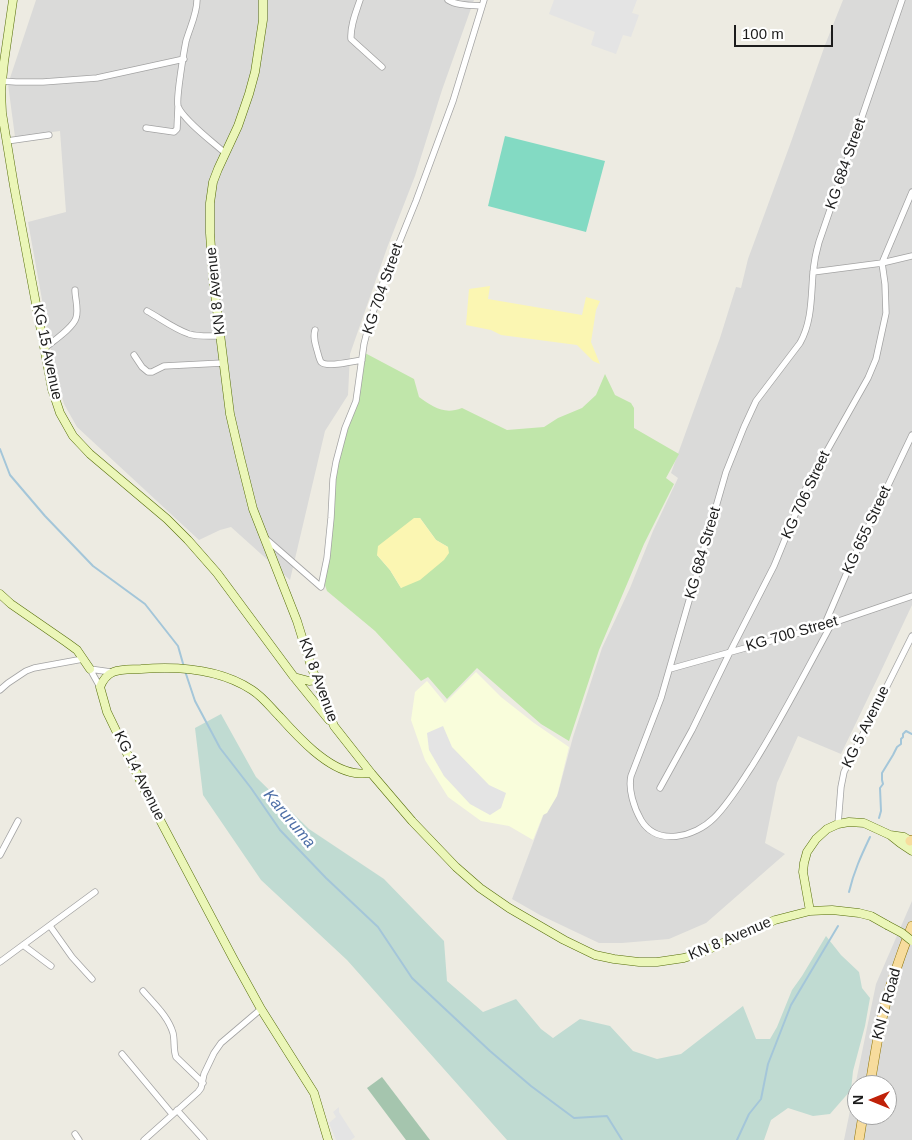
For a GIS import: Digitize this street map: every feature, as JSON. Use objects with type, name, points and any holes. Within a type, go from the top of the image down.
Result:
[{"type":"main road","name":"KG 15 Avenue","points":[[13,0],[4,29],[1,91],[2,113],[52,389],[60,413],[73,436],[90,454],[167,519],[217,573],[305,691],[334,726]]},
{"type":"main road","name":"KN 8 Avenue","points":[[263,0],[263,20],[255,72],[249,94],[238,126],[213,182],[210,203],[213,278],[230,414],[253,508],[297,621],[311,666],[334,726],[412,821],[456,867],[480,888],[509,908],[564,940],[595,955],[640,962],[657,962],[684,958],[700,953],[774,920],[810,911],[832,910],[846,910],[871,916],[902,933],[912,941]]},
{"type":"main road","points":[[1,596],[77,650],[90,669]]},
{"type":"main road","points":[[296,678],[311,666]]},
{"type":"main road","points":[[100,687],[106,676],[111,672],[123,670],[148,668],[195,669],[215,674],[230,679],[256,693],[323,759],[352,772],[371,773]]},
{"type":"main road","points":[[296,678],[309,682],[317,680]]},
{"type":"main road","name":"KG 14 Avenue","points":[[100,687],[107,712],[150,801],[234,960],[261,1008],[314,1093],[328,1140]]},
{"type":"main road","points":[[305,691],[322,691]]},
{"type":"main road","points":[[810,911],[803,872],[807,852],[827,828],[849,822],[864,823],[890,835],[912,851]]},
{"type":"main road","points":[[890,835],[897,835],[911,841]]},
{"type":"main road","name":"KN 7 Road","points":[[872,1075],[877,1039],[894,973],[912,926]]},
{"type":"main road","points":[[859,1140],[861,1125]]},
{"type":"street","points":[[146,128],[174,132],[176,129],[186,41],[197,8],[197,0]]},
{"type":"street","points":[[360,0],[351,38],[382,67]]},
{"type":"street","points":[[448,0],[454,3],[483,3]]},
{"type":"street","name":"KG 684 Street","points":[[832,623],[767,741],[733,795],[717,815],[698,830],[674,838],[659,836],[645,825],[636,809],[630,784],[631,776],[661,698],[726,472],[756,401],[800,344],[808,325],[813,272],[819,242],[902,0]]},
{"type":"street","name":"KG 704 Street","points":[[264,538],[321,587],[327,558],[336,462],[345,428],[356,401],[364,344],[372,315],[454,101],[483,3]]},
{"type":"street","points":[[2,80],[43,82],[97,78],[184,59]]},
{"type":"street","points":[[178,107],[195,127],[225,153]]},
{"type":"street","points":[[7,142],[48,135]]},
{"type":"street","points":[[882,263],[912,192]]},
{"type":"street","points":[[813,272],[882,263],[912,256]]},
{"type":"street","name":"KG 706 Street","points":[[660,788],[692,730],[774,566],[806,488],[868,378],[876,359],[886,313],[882,263]]},
{"type":"street","points":[[45,348],[76,320],[74,290]]},
{"type":"street","points":[[147,311],[187,334],[220,336]]},
{"type":"street","points":[[315,330],[314,341],[321,362],[324,364],[333,365],[362,360]]},
{"type":"street","points":[[134,355],[148,372],[164,366],[223,364]]},
{"type":"street","name":"KG 655 Street","points":[[824,626],[851,563],[912,434]]},
{"type":"street","name":"KG 700 Street","points":[[670,669],[824,626],[912,596]]},
{"type":"street","name":"KG 5 Avenue","points":[[838,824],[844,772],[912,636]]},
{"type":"street","points":[[0,690],[26,671],[34,668],[83,659]]},
{"type":"street","points":[[90,669],[111,672]]},
{"type":"street","points":[[90,669],[100,687]]},
{"type":"street","points":[[0,855],[18,821]]},
{"type":"street","points":[[0,962],[95,892]]},
{"type":"street","points":[[50,926],[72,957],[92,979]]},
{"type":"street","points":[[23,945],[51,966]]},
{"type":"street","points":[[143,991],[168,1020],[175,1040],[176,1057],[202,1083]]},
{"type":"street","points":[[144,1140],[198,1092],[204,1074],[221,1043],[261,1008]]},
{"type":"street","points":[[122,1054],[174,1112],[204,1140]]},
{"type":"street","points":[[75,1134],[79,1140]]},
{"type":"shaded area","points":[[36,0],[474,0],[442,90],[415,176],[387,248],[350,354],[348,395],[325,431],[290,580],[231,527],[199,540],[77,427],[64,404],[54,366],[28,222],[66,212],[60,131],[15,137],[8,84]]},
{"type":"shaded area","points":[[554,0],[637,0],[632,13],[639,15],[631,37],[623,35],[616,54],[591,45],[595,32],[549,14]]},
{"type":"shaded area","points":[[843,0],[912,0],[912,605],[841,754],[798,736],[777,783],[765,843],[785,854],[706,923],[669,939],[599,943],[540,915],[512,899],[545,811],[558,793],[573,737],[602,648],[678,478],[671,473],[720,338],[736,287],[741,288],[748,259]]},
{"type":"shaded area","points":[[476,672],[501,697],[569,747],[557,796],[547,813],[543,815],[533,840],[509,826],[481,821],[448,797],[425,760],[411,720],[415,692],[427,681],[445,703]]},
{"type":"shaded area","points":[[221,714],[256,777],[309,829],[384,879],[444,941],[447,981],[483,1012],[516,999],[541,1029],[553,1038],[580,1019],[610,1026],[633,1051],[657,1059],[681,1054],[743,1006],[756,1039],[770,1039],[792,990],[826,936],[841,955],[859,972],[862,988],[870,998],[853,1075],[847,1075],[847,1095],[830,1114],[813,1116],[788,1108],[771,1120],[764,1140],[507,1140],[347,960],[261,880],[203,795],[195,728]]},
{"type":"shaded area","points":[[443,726],[452,747],[489,785],[506,793],[501,808],[490,815],[470,804],[444,776],[429,750],[427,733]]},
{"type":"shaded area","points":[[912,901],[912,1140],[844,1140],[847,1125],[897,1125],[897,1075],[857,1075],[876,984]]},
{"type":"shaded area","points":[[382,1077],[430,1140],[406,1140],[367,1088]]},
{"type":"shaded area","points":[[339,1107],[339,1112],[355,1137],[351,1140],[336,1140],[329,1123],[336,1117],[333,1112]]},
{"type":"green space","points":[[505,136],[605,161],[586,232],[488,206]]},
{"type":"green space","points":[[365,353],[414,379],[419,397],[439,409],[450,411],[462,408],[507,430],[544,427],[558,418],[582,408],[596,395],[605,374],[615,395],[631,403],[634,408],[634,428],[679,454],[666,478],[674,484],[644,544],[599,650],[569,741],[541,724],[477,668],[447,699],[428,677],[421,681],[375,631],[327,591],[325,585],[330,533],[331,471],[339,443],[358,399]],"holes":[[[420,518],[436,540],[448,547],[401,588],[390,570],[377,555]]]},
{"type":"sand","points":[[490,286],[488,299],[582,315],[586,297],[600,301],[596,310],[591,342],[600,364],[593,361],[577,345],[501,335],[491,330],[466,325],[469,289]]},
{"type":"sand","points":[[414,518],[420,518],[436,540],[448,547],[449,553],[444,560],[420,580],[401,588],[390,570],[377,555],[378,546]]},
{"type":"waterway","name":"Karuruma","points":[[0,449],[10,475],[45,516],[93,566],[145,604],[178,646],[184,667]]},
{"type":"waterway","name":"Karuruma","points":[[185,671],[195,701],[220,748],[280,830],[326,878],[378,927],[412,978],[490,1051],[531,1086],[574,1118],[607,1116],[622,1140]]},
{"type":"waterway","points":[[879,818],[881,811],[880,788],[883,784],[882,773],[897,747],[901,744],[903,734],[906,731],[912,734]]},
{"type":"waterway","points":[[849,892],[855,870],[870,837]]},
{"type":"waterway","points":[[737,1140],[749,1114],[761,1099],[768,1064],[791,1005],[838,926]]}]
